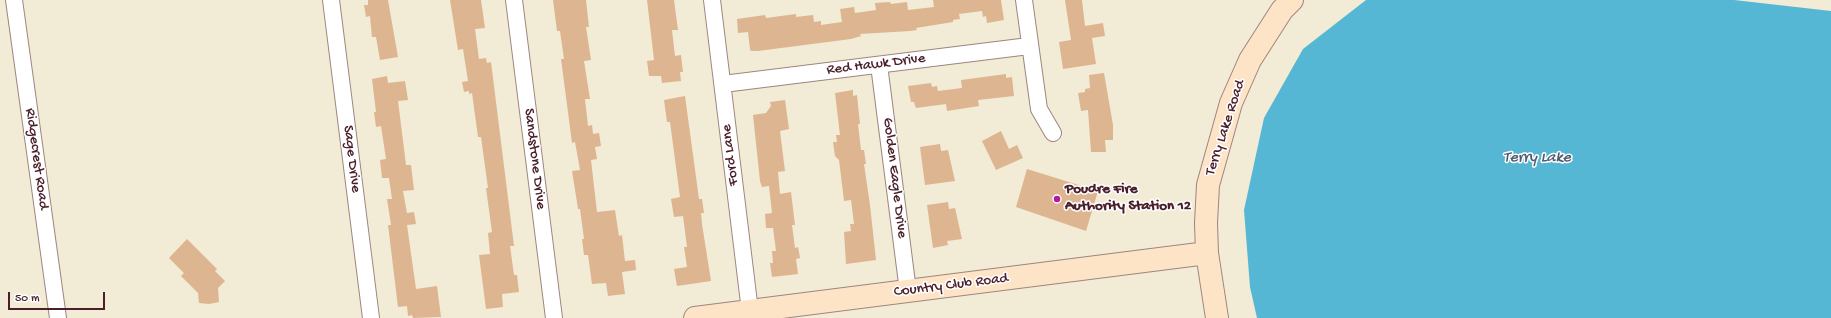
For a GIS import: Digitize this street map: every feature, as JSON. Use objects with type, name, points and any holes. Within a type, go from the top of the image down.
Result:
[{"type":"street","name":"Ridgecrest Road","points":[[14,0],[58,318]]},
{"type":"street","name":"Sage Drive","points":[[331,0],[371,318]]},
{"type":"street","name":"Sandstone Drive","points":[[514,0],[554,318]]},
{"type":"street","name":"Ford Lane","points":[[712,0],[750,311]]},
{"type":"street","points":[[1024,0],[1038,109],[1053,133]]},
{"type":"street","name":"Terry Lake Road","points":[[1217,318],[1207,253],[1206,223],[1208,185],[1232,103],[1250,60],[1282,10],[1292,0]]},
{"type":"street","name":"Red Hawk Drive","points":[[723,84],[1029,46]]},
{"type":"street","name":"Golden Eagle Drive","points":[[879,65],[908,291]]},
{"type":"street","name":"Country Club Road","points":[[695,318],[1207,253]]},
{"type":"water","name":"Terry Lake","points":[[1366,0],[1734,0],[1831,11],[1831,318],[1257,318],[1250,287],[1244,210],[1264,118],[1303,49]]},
{"type":"building","points":[[368,0],[388,0],[398,57],[380,60],[376,37],[372,37],[370,16],[366,17],[364,5],[368,5]]},
{"type":"building","points":[[450,0],[481,0],[485,28],[475,29],[479,59],[486,58],[487,63],[491,62],[514,246],[510,246],[514,275],[517,275],[519,292],[502,294],[503,307],[486,309],[479,255],[490,254],[488,233],[492,232],[486,188],[488,188],[481,137],[478,137],[472,93],[469,94],[469,91],[464,92],[462,82],[468,81],[463,49],[458,50]]},
{"type":"building","points":[[553,0],[586,0],[589,27],[586,27],[591,60],[584,61],[590,99],[585,99],[588,126],[592,125],[593,134],[599,133],[601,146],[595,147],[597,159],[591,160],[597,212],[615,210],[619,236],[622,235],[625,261],[635,260],[636,270],[622,272],[625,294],[608,296],[606,283],[592,284],[588,255],[584,255],[582,239],[584,239],[580,209],[578,209],[572,171],[580,170],[575,142],[572,143],[561,59],[564,59],[560,31],[557,31]]},
{"type":"building","points":[[647,0],[674,0],[678,30],[672,30],[675,56],[681,55],[683,72],[680,72],[681,81],[662,83],[661,76],[649,76],[647,61],[654,60]]},
{"type":"building","points":[[933,0],[1001,0],[1004,20],[987,23],[986,16],[983,17],[982,11],[959,14],[960,19],[953,20],[953,22],[916,28],[917,30],[860,34],[861,36],[851,39],[758,51],[751,51],[748,32],[738,33],[737,19],[765,15],[766,18],[796,14],[796,17],[813,15],[814,22],[821,21],[821,25],[842,22],[840,9],[854,7],[855,13],[876,10],[875,3],[890,2],[891,4],[907,2],[908,10],[934,7]]},
{"type":"building","points":[[1065,0],[1082,0],[1085,26],[1103,23],[1105,36],[1092,38],[1096,64],[1063,69],[1059,42],[1071,40]]},
{"type":"building","points":[[1104,73],[1113,125],[1113,140],[1105,140],[1106,152],[1091,152],[1088,110],[1081,111],[1078,93],[1085,92],[1085,89],[1090,88],[1089,75]]},
{"type":"building","points":[[1006,74],[1006,78],[1012,77],[1014,96],[978,100],[979,106],[947,111],[946,104],[916,108],[914,102],[911,102],[908,86],[931,83],[932,87],[937,86],[938,91],[962,88],[961,80]]},
{"type":"building","points":[[387,76],[388,83],[405,81],[408,100],[398,101],[406,165],[411,165],[414,190],[403,191],[407,213],[414,212],[416,224],[407,225],[416,289],[437,286],[441,317],[413,318],[412,315],[408,316],[407,306],[398,307],[388,225],[391,225],[387,199],[392,199],[389,178],[382,178],[380,160],[386,159],[381,126],[376,127],[374,112],[376,112],[372,79]]},
{"type":"building","points":[[853,90],[853,96],[857,95],[860,124],[858,124],[861,150],[864,150],[866,164],[864,164],[876,260],[846,264],[844,232],[851,231],[850,224],[854,224],[851,200],[844,201],[839,160],[835,156],[833,142],[837,142],[836,135],[840,135],[835,93]]},
{"type":"building","points":[[685,96],[699,199],[702,199],[704,213],[701,213],[702,224],[711,281],[677,286],[674,269],[687,267],[684,247],[687,247],[683,216],[674,217],[671,199],[680,197],[670,122],[667,122],[664,100]]},
{"type":"building","points":[[785,100],[789,129],[780,131],[785,171],[778,172],[780,194],[791,192],[795,225],[792,225],[795,248],[798,247],[800,258],[796,259],[798,274],[772,277],[770,263],[773,263],[772,251],[776,251],[773,228],[766,228],[765,214],[772,213],[769,186],[762,187],[760,181],[753,115],[766,113],[771,106],[770,102]]},
{"type":"building","points":[[1001,131],[1009,149],[1017,145],[1023,158],[996,170],[982,141]]},
{"type":"building","points":[[940,144],[941,151],[948,150],[955,181],[925,185],[920,147]]},
{"type":"building","name":"Poudre Fire Authority Station 12","points":[[1027,169],[1098,191],[1086,231],[1016,207]]},
{"type":"building","points":[[948,202],[949,209],[955,208],[962,239],[947,241],[948,245],[933,248],[927,205]]},
{"type":"building","points":[[187,239],[217,269],[215,271],[225,281],[218,288],[219,302],[209,304],[199,303],[198,293],[181,276],[184,273],[169,258]]},
{"type":"place","name":"Poudre Fire Authority Station 12","points":[[1057,199]]}]
